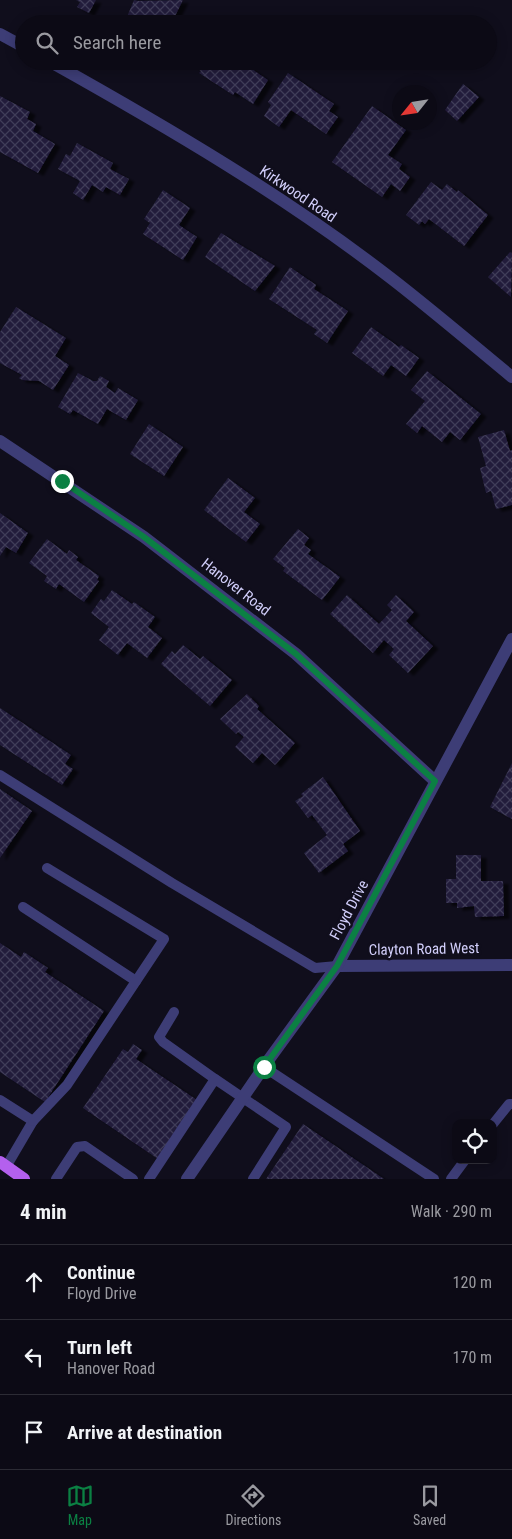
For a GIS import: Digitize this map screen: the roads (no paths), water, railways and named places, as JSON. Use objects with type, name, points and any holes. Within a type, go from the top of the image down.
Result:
[{"type":"main road","points":[[3,1165],[24,1179]]},
{"type":"street","points":[[0,34],[15,42]]},
{"type":"street","name":"Kirkwood Road","points":[[65,70],[146,115],[302,215],[391,278],[512,377]]},
{"type":"street","name":"Hanover Road","points":[[0,441],[144,537],[296,654],[435,781]]},
{"type":"street","name":"Floyd Drive","points":[[187,1179],[264,1067],[337,966],[512,640]]},
{"type":"street","name":"Clayton Road West","points":[[337,966],[512,965]]},
{"type":"lane","points":[[0,775],[172,883],[315,968],[337,966]]},
{"type":"lane","points":[[3,1165],[33,1121],[67,1084],[164,939],[48,868]]},
{"type":"lane","points":[[23,907],[136,981]]},
{"type":"lane","points":[[174,1012],[159,1037],[163,1042],[286,1127],[253,1179]]},
{"type":"lane","points":[[264,1067],[434,1179]]},
{"type":"lane","points":[[148,1179],[215,1079]]},
{"type":"lane","points":[[0,1100],[33,1121]]},
{"type":"lane","points":[[497,1119],[509,1104],[512,1104]]},
{"type":"lane","points":[[56,1179],[77,1147],[86,1146],[132,1179]]},
{"type":"lane","points":[[451,1179],[462,1164]]}]
